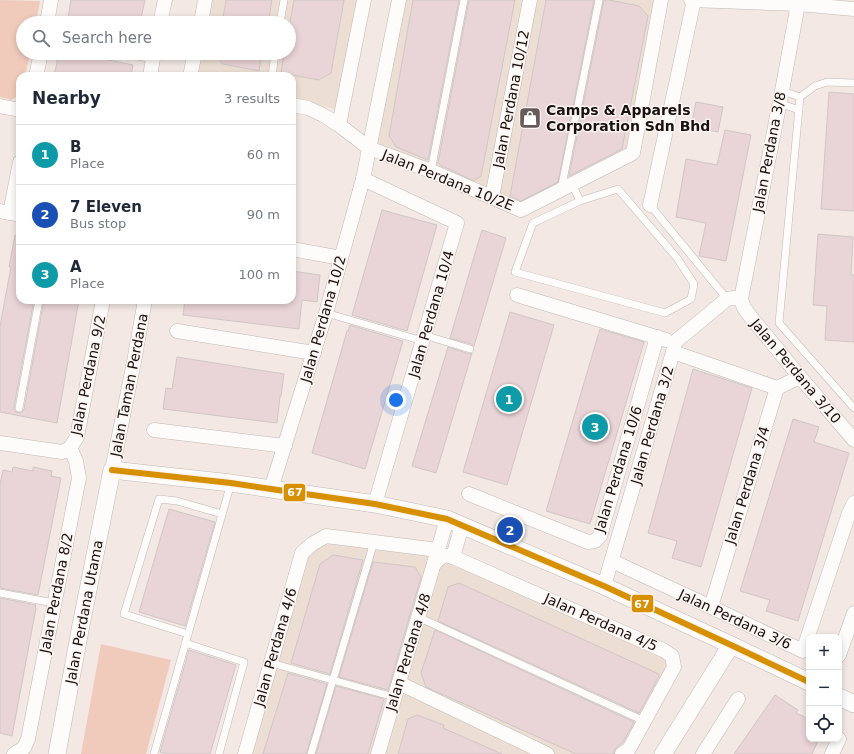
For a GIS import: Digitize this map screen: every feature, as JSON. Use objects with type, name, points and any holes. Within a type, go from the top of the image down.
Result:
[{"type":"street","points":[[48,16],[51,0]]},
{"type":"street","points":[[162,16],[165,0]]},
{"type":"street","points":[[202,16],[205,0]]},
{"type":"street","points":[[339,125],[364,0]]},
{"type":"street","name":"Jalan Perdana 10/2","points":[[272,489],[326,314],[363,179],[399,0]]},
{"type":"street","name":"Jalan Perdana 10/12","points":[[492,197],[530,0]]},
{"type":"street","name":"Jalan Perdana 10/2E","points":[[369,148],[431,171],[522,210],[633,153],[661,0]]},
{"type":"street","points":[[650,205],[693,0],[798,4],[854,9]]},
{"type":"street","name":"Jalan Perdana 3/8","points":[[734,299],[780,97],[798,4]]},
{"type":"street","points":[[37,72],[39,60]]},
{"type":"street","points":[[151,72],[153,60]]},
{"type":"street","points":[[191,72],[193,60]]},
{"type":"street","points":[[296,105],[308,108],[323,115],[339,125],[369,148]]},
{"type":"street","points":[[0,106],[16,109]]},
{"type":"street","name":"Jalan Perdana 10/4","points":[[363,179],[457,223],[375,504]]},
{"type":"street","points":[[10,213],[16,182]]},
{"type":"street","points":[[296,250],[341,258]]},
{"type":"street","points":[[517,295],[657,337],[674,347],[777,388],[800,377]]},
{"type":"street","points":[[674,347],[734,299]]},
{"type":"street","name":"Jalan Perdana 3/10","points":[[734,299],[744,308],[854,440]]},
{"type":"street","name":"Jalan Perdana 9/2","points":[[70,448],[77,436],[102,304]]},
{"type":"street","name":"Jalan Taman Perdana","points":[[112,470],[144,304]]},
{"type":"street","points":[[177,331],[314,353]]},
{"type":"street","name":"Jalan Perdana 10/6","points":[[469,494],[588,542],[595,541],[600,536],[657,337]]},
{"type":"street","name":"Jalan Perdana 3/2","points":[[604,586],[674,347]]},
{"type":"street","name":"Jalan Perdana 3/4","points":[[711,607],[777,388]]},
{"type":"street","points":[[154,430],[285,446]]},
{"type":"street","points":[[0,442],[62,452],[70,448]]},
{"type":"street","name":"Jalan Perdana 8/2","points":[[14,754],[24,748],[28,739],[79,478],[76,461],[70,448]]},
{"type":"street","points":[[112,470],[231,483],[375,504],[455,522],[604,586],[806,681]]},
{"type":"street","name":"Jalan Perdana Utama","points":[[57,754],[112,470]]},
{"type":"street","name":"Jalan Perdana 3/6","points":[[612,561],[803,651],[854,503]]},
{"type":"street","points":[[374,542],[436,557],[447,555],[453,557],[455,522]]},
{"type":"street","name":"Jalan Perdana 4/8","points":[[378,754],[436,557],[455,522]]},
{"type":"street","name":"Jalan Perdana 4/6","points":[[245,754],[302,553],[312,544],[326,536],[374,542]]},
{"type":"street","name":"Jalan Perdana 4/5","points":[[453,557],[663,650],[672,656],[674,667],[627,752]]},
{"type":"street","points":[[842,647],[854,613]]},
{"type":"street","points":[[663,754],[731,645]]},
{"type":"street","points":[[399,683],[548,754]]},
{"type":"street","points":[[842,698],[854,704]]},
{"type":"street","points":[[703,754],[738,699]]},
{"type":"street","points":[[832,754],[838,742]]},
{"type":"lane","points":[[281,16],[284,0]]},
{"type":"lane","points":[[431,171],[464,0]]},
{"type":"lane","points":[[580,201],[566,187],[599,0]]},
{"type":"lane","points":[[273,72],[274,60]]},
{"type":"lane","points":[[780,97],[800,97],[815,86],[827,82],[854,83]]},
{"type":"lane","points":[[780,97],[799,110]]},
{"type":"lane","points":[[800,97],[779,323],[854,408]]},
{"type":"lane","points":[[618,189],[677,258],[694,284],[691,299],[665,313],[515,272],[533,223],[580,201],[618,189]]},
{"type":"lane","points":[[650,205],[734,299]]},
{"type":"lane","points":[[19,408],[38,304]]},
{"type":"lane","points":[[326,314],[470,350]]},
{"type":"lane","points":[[154,754],[231,483]]},
{"type":"lane","points":[[188,634],[124,614],[159,499],[177,501],[222,514]]},
{"type":"lane","points":[[311,754],[374,542]]},
{"type":"lane","points":[[0,593],[54,603]]},
{"type":"lane","points":[[418,617],[644,721]]},
{"type":"lane","points":[[185,643],[244,662],[219,754]]},
{"type":"lane","points":[[271,662],[394,697]]},
{"type":"shaded area","points":[[0,0],[40,1],[37,16],[16,16],[16,60],[28,60],[26,72],[16,72],[16,97],[11,100],[0,97]]},
{"type":"shaded area","points":[[210,0],[358,0],[337,109],[296,101],[296,72],[196,72],[198,60],[296,60],[296,16],[207,16]]},
{"type":"shaded area","points":[[404,0],[655,0],[629,150],[520,205],[374,144]]},
{"type":"shaded area","points":[[327,542],[431,555],[666,658],[669,665],[620,754],[250,754],[306,556]]},
{"type":"shaded area","points":[[101,644],[171,660],[146,754],[81,754]]},
{"type":"building","points":[[71,0],[145,0],[142,16],[68,16]]},
{"type":"building","points":[[226,0],[272,0],[269,16],[223,16]]},
{"type":"building","points":[[294,0],[344,0],[331,73],[319,80],[296,76],[296,72],[281,72],[283,60],[296,60],[296,16],[291,16]]},
{"type":"building","points":[[413,0],[459,0],[428,160],[396,147],[389,136]]},
{"type":"building","points":[[469,0],[515,0],[481,176],[474,181],[438,163]]},
{"type":"building","points":[[546,0],[594,0],[558,182],[521,201],[510,196]]},
{"type":"building","points":[[604,0],[639,6],[648,16],[622,149],[569,176]]},
{"type":"building","points":[[57,60],[109,60],[133,65],[132,72],[55,72]]},
{"type":"building","points":[[220,60],[261,60],[259,71],[223,64]]},
{"type":"building","points":[[829,92],[854,94],[854,211],[821,209]]},
{"type":"building","points":[[696,102],[723,107],[718,132],[691,127]]},
{"type":"building","points":[[725,130],[751,135],[726,261],[699,256],[706,223],[676,217],[686,159],[717,165]]},
{"type":"building","points":[[382,210],[437,225],[407,331],[352,315]]},
{"type":"building","points":[[482,230],[506,238],[474,346],[450,338]]},
{"type":"building","points":[[818,234],[853,237],[851,275],[854,275],[854,342],[825,340],[827,306],[813,305]]},
{"type":"building","points":[[16,235],[16,304],[33,304],[14,407],[16,412],[21,413],[24,409],[43,304],[78,304],[57,423],[0,412],[0,326],[11,267],[9,267]]},
{"type":"building","points":[[296,272],[320,275],[317,302],[302,300],[299,329],[183,315],[184,304],[296,304]]},
{"type":"building","points":[[510,312],[554,325],[507,485],[463,472]]},
{"type":"building","points":[[350,325],[403,341],[365,469],[312,453]]},
{"type":"building","points":[[600,329],[644,342],[590,524],[546,511]]},
{"type":"building","points":[[448,347],[469,354],[472,353],[436,473],[412,466]]},
{"type":"building","points":[[177,357],[284,374],[277,423],[163,409],[166,388],[172,389]]},
{"type":"building","points":[[693,369],[752,388],[701,567],[672,558],[677,541],[648,533]]},
{"type":"building","points":[[793,419],[819,427],[814,442],[849,453],[798,621],[766,611],[770,600],[740,591]]},
{"type":"building","points":[[13,467],[33,471],[33,467],[52,471],[51,476],[61,478],[38,595],[0,588],[0,484],[3,470],[12,472]]},
{"type":"building","points":[[169,509],[215,522],[185,626],[139,612]]},
{"type":"building","points":[[333,555],[363,560],[330,674],[291,663],[320,564]]},
{"type":"building","points":[[373,562],[415,567],[421,577],[388,690],[339,677]]},
{"type":"building","points":[[459,583],[659,674],[639,713],[438,621],[448,587]]},
{"type":"building","points":[[0,598],[36,605],[12,736],[0,733]]},
{"type":"building","points":[[435,630],[634,722],[623,742],[614,750],[614,754],[576,754],[426,687],[421,673]]},
{"type":"building","points":[[189,650],[236,665],[210,754],[167,754],[160,752]]},
{"type":"building","points":[[288,673],[327,684],[306,754],[263,754]]},
{"type":"building","points":[[336,686],[384,699],[368,754],[316,754]]},
{"type":"building","points":[[775,695],[798,710],[796,713],[806,718],[806,742],[818,742],[812,754],[734,754]]},
{"type":"building","points":[[417,715],[444,725],[443,728],[502,754],[398,754],[408,719]]},
{"type":"transit line","name":"67","points":[[112,470],[231,483],[375,504],[447,519],[604,586],[806,681]]},
{"type":"place","name":"Camps & Apparels Corporation Sdn Bhd","points":[[530,118]]},
{"type":"place","name":"B","points":[[509,399]]},
{"type":"place","name":"A","points":[[595,427]]},
{"type":"place","name":"7 Eleven","points":[[510,530]]}]
